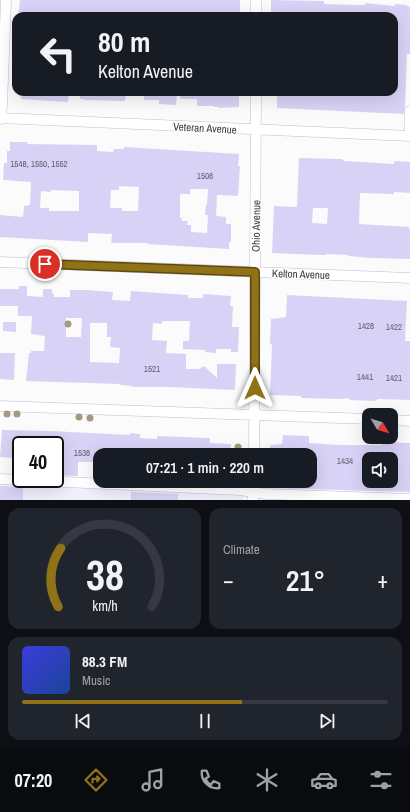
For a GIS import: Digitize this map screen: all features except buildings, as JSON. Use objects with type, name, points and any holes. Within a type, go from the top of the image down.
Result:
[{"type":"street","points":[[0,118],[2,105],[6,0]]},
{"type":"street","points":[[256,0],[256,12]]},
{"type":"street","name":"Ohio Avenue","points":[[254,448],[256,96]]},
{"type":"street","points":[[410,111],[410,136]]},
{"type":"street","name":"Veteran Avenue","points":[[0,118],[410,136]]},
{"type":"street","name":"Kelton Avenue","points":[[0,262],[410,278]]},
{"type":"street","points":[[0,406],[362,419]]},
{"type":"street","points":[[398,420],[410,421]]},
{"type":"street","points":[[0,479],[225,489],[253,496],[264,494],[410,499]]},
{"type":"shaded area","points":[[0,475],[12,476],[12,488],[64,488],[64,478],[93,479],[93,488],[244,488],[243,500],[0,500]]},
{"type":"route","points":[[45,264],[255,272],[255,388]]}]
